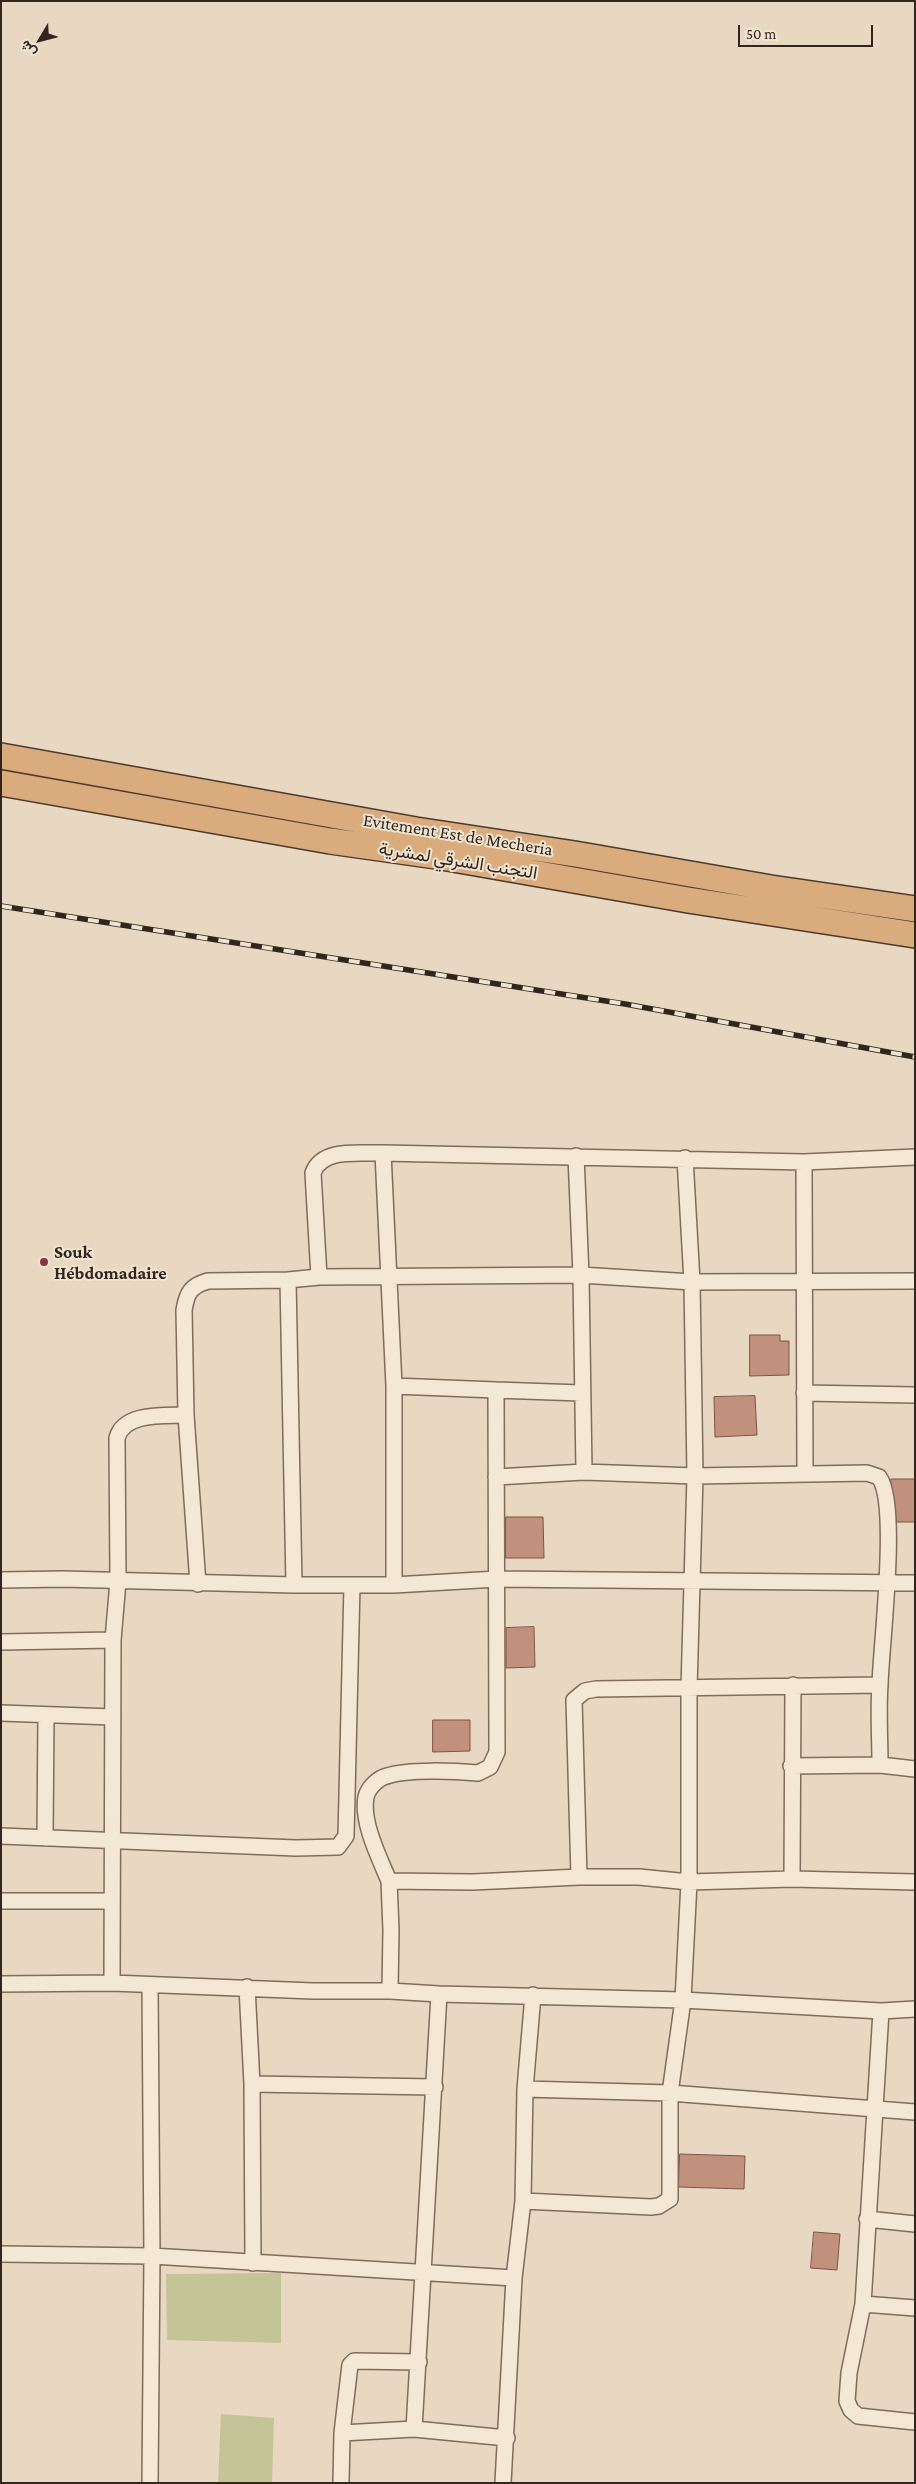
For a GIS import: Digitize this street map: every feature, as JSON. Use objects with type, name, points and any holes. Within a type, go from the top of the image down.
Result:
[{"type":"highway","name":"Evitement Est de Mecheria","points":[[1,756],[416,830],[574,854],[771,888],[915,909]]},
{"type":"highway","name":"التجنب الشرقي لمشرية","points":[[1,782],[330,841],[915,935]]},
{"type":"street","points":[[383,1153],[391,1276],[394,1386],[394,1585]]},
{"type":"street","points":[[319,1277],[313,1173],[316,1164],[324,1158],[335,1155],[383,1153],[804,1162],[915,1157]]},
{"type":"street","points":[[576,1156],[584,1472]]},
{"type":"street","points":[[523,2201],[651,2207],[666,2203],[670,2199],[670,2094],[683,2000],[688,1882],[689,1689],[694,1581],[695,1476],[692,1282],[684,1158]]},
{"type":"street","points":[[804,1162],[805,1474]]},
{"type":"street","points":[[198,1584],[186,1415],[184,1310],[186,1296],[190,1289],[208,1281],[288,1280],[319,1277],[580,1275],[692,1282],[915,1281]]},
{"type":"street","points":[[288,1280],[294,1585]]},
{"type":"street","points":[[394,1386],[581,1393]]},
{"type":"street","points":[[390,1991],[391,1930],[389,1881],[372,1840],[366,1810],[366,1796],[373,1784],[384,1776],[398,1773],[478,1773],[485,1771],[495,1760],[497,1752],[496,1390]]},
{"type":"street","points":[[804,1393],[915,1394]]},
{"type":"street","points":[[112,1983],[113,1716],[114,1640],[118,1581],[116,1456],[118,1432],[123,1425],[138,1418],[186,1415]]},
{"type":"street","points":[[496,1477],[584,1472],[695,1476],[867,1473],[879,1477],[885,1488],[888,1583],[880,1685],[880,1765]]},
{"type":"street","points":[[1,1580],[294,1585],[394,1585],[496,1579],[915,1583]]},
{"type":"street","points":[[1,1836],[338,1847],[346,1836],[352,1585]]},
{"type":"street","points":[[1,1642],[114,1640]]},
{"type":"street","points":[[579,1877],[574,1700],[585,1691],[596,1689],[880,1685]]},
{"type":"street","points":[[792,1879],[791,1766],[793,1686]]},
{"type":"street","points":[[1,1713],[113,1716]]},
{"type":"street","points":[[45,1838],[46,1715]]},
{"type":"street","points":[[791,1766],[880,1765],[915,1769]]},
{"type":"street","points":[[389,1881],[474,1882],[579,1877],[639,1878],[688,1882],[792,1879],[915,1882]]},
{"type":"street","points":[[1,1901],[112,1901]]},
{"type":"street","points":[[1,1984],[112,1983],[312,1991],[390,1991],[683,2000],[881,2011],[915,2009]]},
{"type":"street","points":[[150,1986],[152,2256],[150,2483]]},
{"type":"street","points":[[247,1987],[252,2084],[253,2263]]},
{"type":"street","points":[[414,2429],[439,1994]]},
{"type":"street","points":[[503,2483],[507,2438],[514,2278],[523,2201],[525,2089],[533,1995]]},
{"type":"street","points":[[881,2011],[862,2304],[849,2373],[847,2401],[851,2410],[858,2416],[915,2422]]},
{"type":"street","points":[[252,2084],[435,2087]]},
{"type":"street","points":[[525,2089],[670,2094],[915,2112]]},
{"type":"street","points":[[867,2219],[915,2224]]},
{"type":"street","points":[[1,2254],[152,2256],[424,2271],[514,2278]]},
{"type":"street","points":[[862,2304],[915,2308]]},
{"type":"street","points":[[341,2483],[342,2433],[350,2365],[354,2361],[419,2362]]},
{"type":"street","points":[[342,2433],[414,2429],[507,2438]]},
{"type":"green space","points":[[281,2273],[281,2343],[167,2340],[166,2274]]},
{"type":"green space","points":[[221,2414],[274,2418],[272,2483],[218,2483]]},
{"type":"building","points":[[750,1335],[780,1335],[780,1341],[789,1341],[789,1375],[750,1376]]},
{"type":"building","points":[[755,1396],[757,1435],[715,1437],[714,1397]]},
{"type":"building","points":[[891,1479],[915,1479],[915,1522],[897,1522]]},
{"type":"building","points":[[506,1517],[543,1517],[544,1558],[506,1558]]},
{"type":"building","points":[[534,1627],[535,1667],[506,1668],[506,1628]]},
{"type":"building","points":[[433,1720],[470,1720],[470,1751],[433,1752]]},
{"type":"building","points":[[680,2154],[745,2156],[744,2189],[679,2187]]},
{"type":"building","points":[[814,2232],[840,2234],[837,2270],[811,2268]]},
{"type":"railway","points":[[1,906],[625,1004],[915,1057]]},
{"type":"place","name":"Souk Hébdomadaire","points":[[44,1262]]}]
